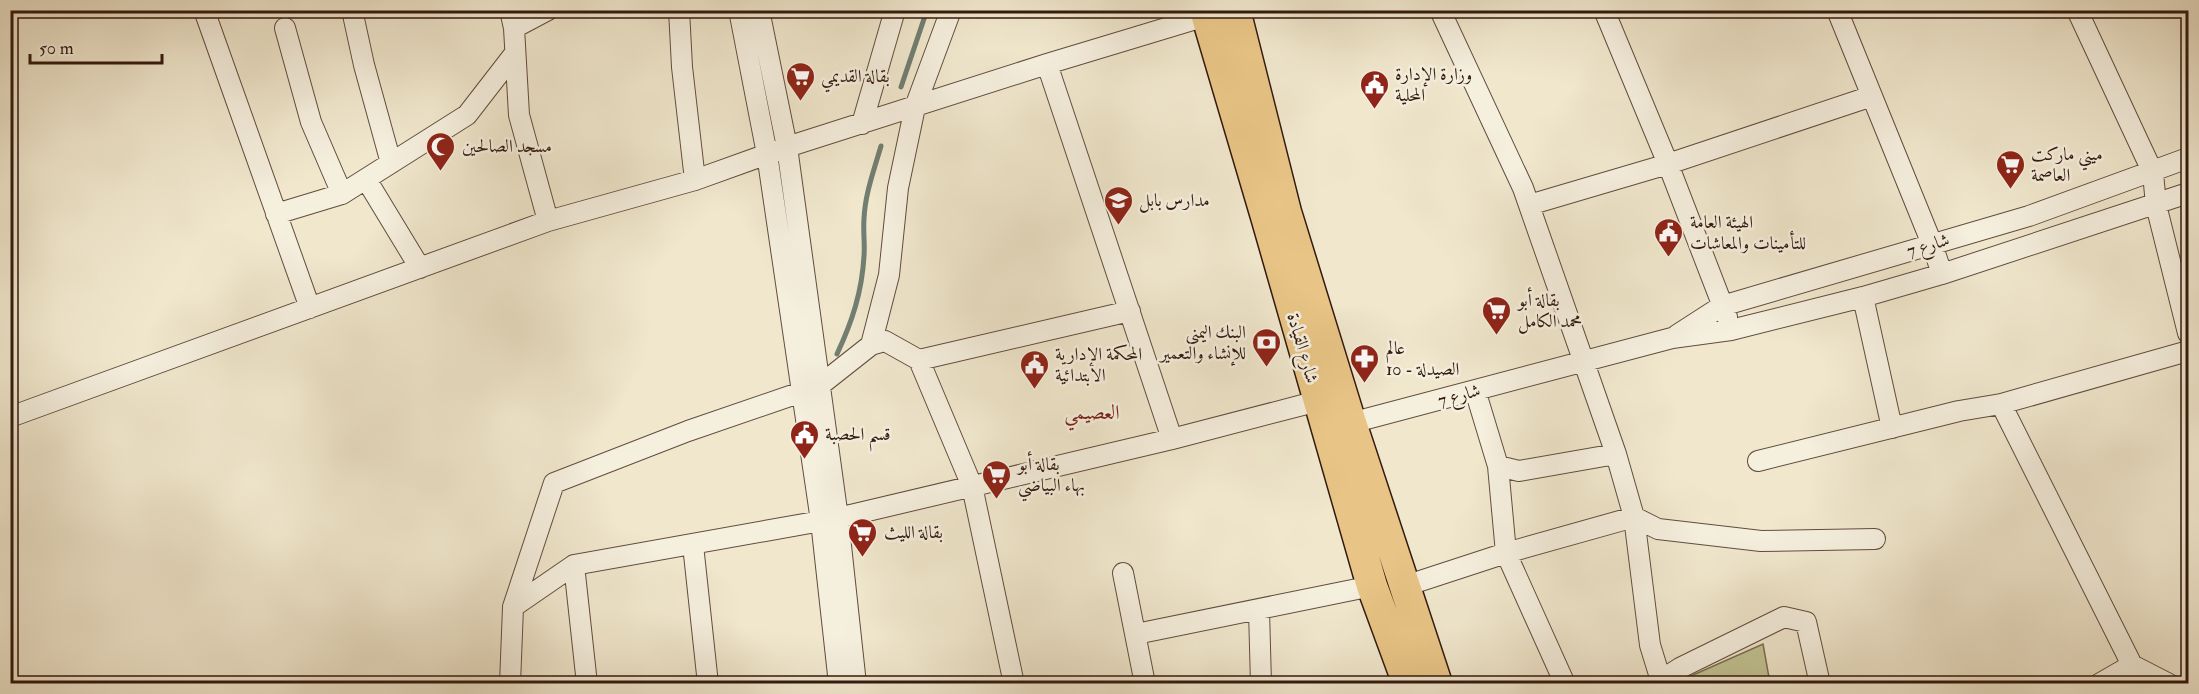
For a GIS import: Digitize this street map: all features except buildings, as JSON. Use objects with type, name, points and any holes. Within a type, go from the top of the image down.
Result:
[{"type":"main road","name":"شارع القيادة","points":[[1238,11],[1286,212],[1351,423],[1437,684]]},
{"type":"main road","name":"شارع القيادة","points":[[1205,13],[1372,586],[1408,684]]},
{"type":"street","points":[[204,10],[310,308]]},
{"type":"street","points":[[352,10],[364,65],[391,163]]},
{"type":"street","points":[[548,10],[512,19],[519,115],[548,220]]},
{"type":"street","points":[[679,10],[682,67],[695,180]]},
{"type":"street","points":[[739,10],[810,389],[856,684]]},
{"type":"street","points":[[759,10],[787,147],[810,389]]},
{"type":"street","points":[[862,124],[895,10]]},
{"type":"street","points":[[871,345],[889,275],[898,188],[915,107],[951,10]]},
{"type":"street","points":[[1440,10],[1529,204],[1616,454],[1634,517],[1650,645],[1659,682],[1680,668],[1784,617],[1806,622],[1814,648],[1820,684]]},
{"type":"street","points":[[1604,10],[1668,164],[1731,330]]},
{"type":"street","points":[[1837,10],[1942,274]]},
{"type":"street","points":[[2077,10],[2153,173],[2156,205],[2188,333]]},
{"type":"street","points":[[10,417],[548,220],[695,180],[787,147],[1205,13]]},
{"type":"street","points":[[285,28],[311,122],[342,194]]},
{"type":"street","points":[[276,214],[342,194],[467,115],[515,53]]},
{"type":"street","points":[[1047,64],[1172,439]]},
{"type":"street","points":[[1529,204],[1668,164],[1872,96]]},
{"type":"street","name":"شارع 7","points":[[1672,338],[1722,306],[2029,216],[2153,173],[2188,158]]},
{"type":"street","points":[[366,179],[420,267]]},
{"type":"street","name":"شارع 7","points":[[1351,423],[1672,338],[1731,330],[1863,297],[1942,274],[2188,193]]},
{"type":"street","points":[[1863,297],[1892,428]]},
{"type":"street","points":[[919,360],[1130,311]]},
{"type":"street","points":[[510,684],[513,608],[554,483],[688,431],[810,389],[871,345],[885,341],[919,360],[972,486],[1014,684]]},
{"type":"street","points":[[1758,461],[1959,411],[2001,404],[2188,351]]},
{"type":"street","points":[[1475,390],[1498,466],[1506,553],[1565,684]]},
{"type":"street","points":[[513,608],[574,565],[830,520],[1172,439],[1318,400]]},
{"type":"street","points":[[2001,404],[2132,666],[2169,684]]},
{"type":"street","points":[[1498,466],[1519,471],[1616,454]]},
{"type":"street","points":[[1405,586],[1506,553],[1634,517],[1658,529],[1761,541],[1875,539]]},
{"type":"street","points":[[830,520],[839,684]]},
{"type":"street","points":[[693,545],[708,684]]},
{"type":"street","points":[[574,565],[587,684]]},
{"type":"street","points":[[1123,573],[1145,684]]},
{"type":"street","points":[[1136,634],[1372,586]]},
{"type":"street","points":[[1259,610],[1261,684]]},
{"type":"street","points":[[2099,684],[2132,666]]},
{"type":"green space","points":[[1763,644],[1770,683],[1675,683]]},
{"type":"waterway","points":[[901,87],[927,10]]},
{"type":"waterway","points":[[837,354],[859,294],[864,256],[866,200],[881,146]]},
{"type":"place","name":"بقالة القديمي","points":[[800,102]]},
{"type":"place","name":"وزارة الإدارة المحلية","points":[[1374,110]]},
{"type":"place","name":"مسجد الصالحين","points":[[441,172]]},
{"type":"place","name":"ميني ماركت العاصمة","points":[[2010,190]]},
{"type":"place","name":"مدارس بابل","points":[[1118,226]]},
{"type":"place","name":"الهيئة العامة للتأمينات والمعاشات","points":[[1669,258]]},
{"type":"place","name":"بقالة أبو محمد الكامل","points":[[1497,336]]},
{"type":"place","name":"البنك اليمني للإنشاء والتعمير","points":[[1267,368]]},
{"type":"place","name":"عالم الصيدلة - 10","points":[[1365,384]]},
{"type":"place","name":"المحكمة الإدارية الابتدائية","points":[[1034,390]]},
{"type":"place","name":"قسم الحصبة","points":[[804,460]]},
{"type":"place","name":"بقالة أبو بهاء البياضي","points":[[997,500]]},
{"type":"place","name":"بقالة الليث","points":[[863,558]]},
{"type":"district","name":"العصيمي","points":[[1092,412]]}]
